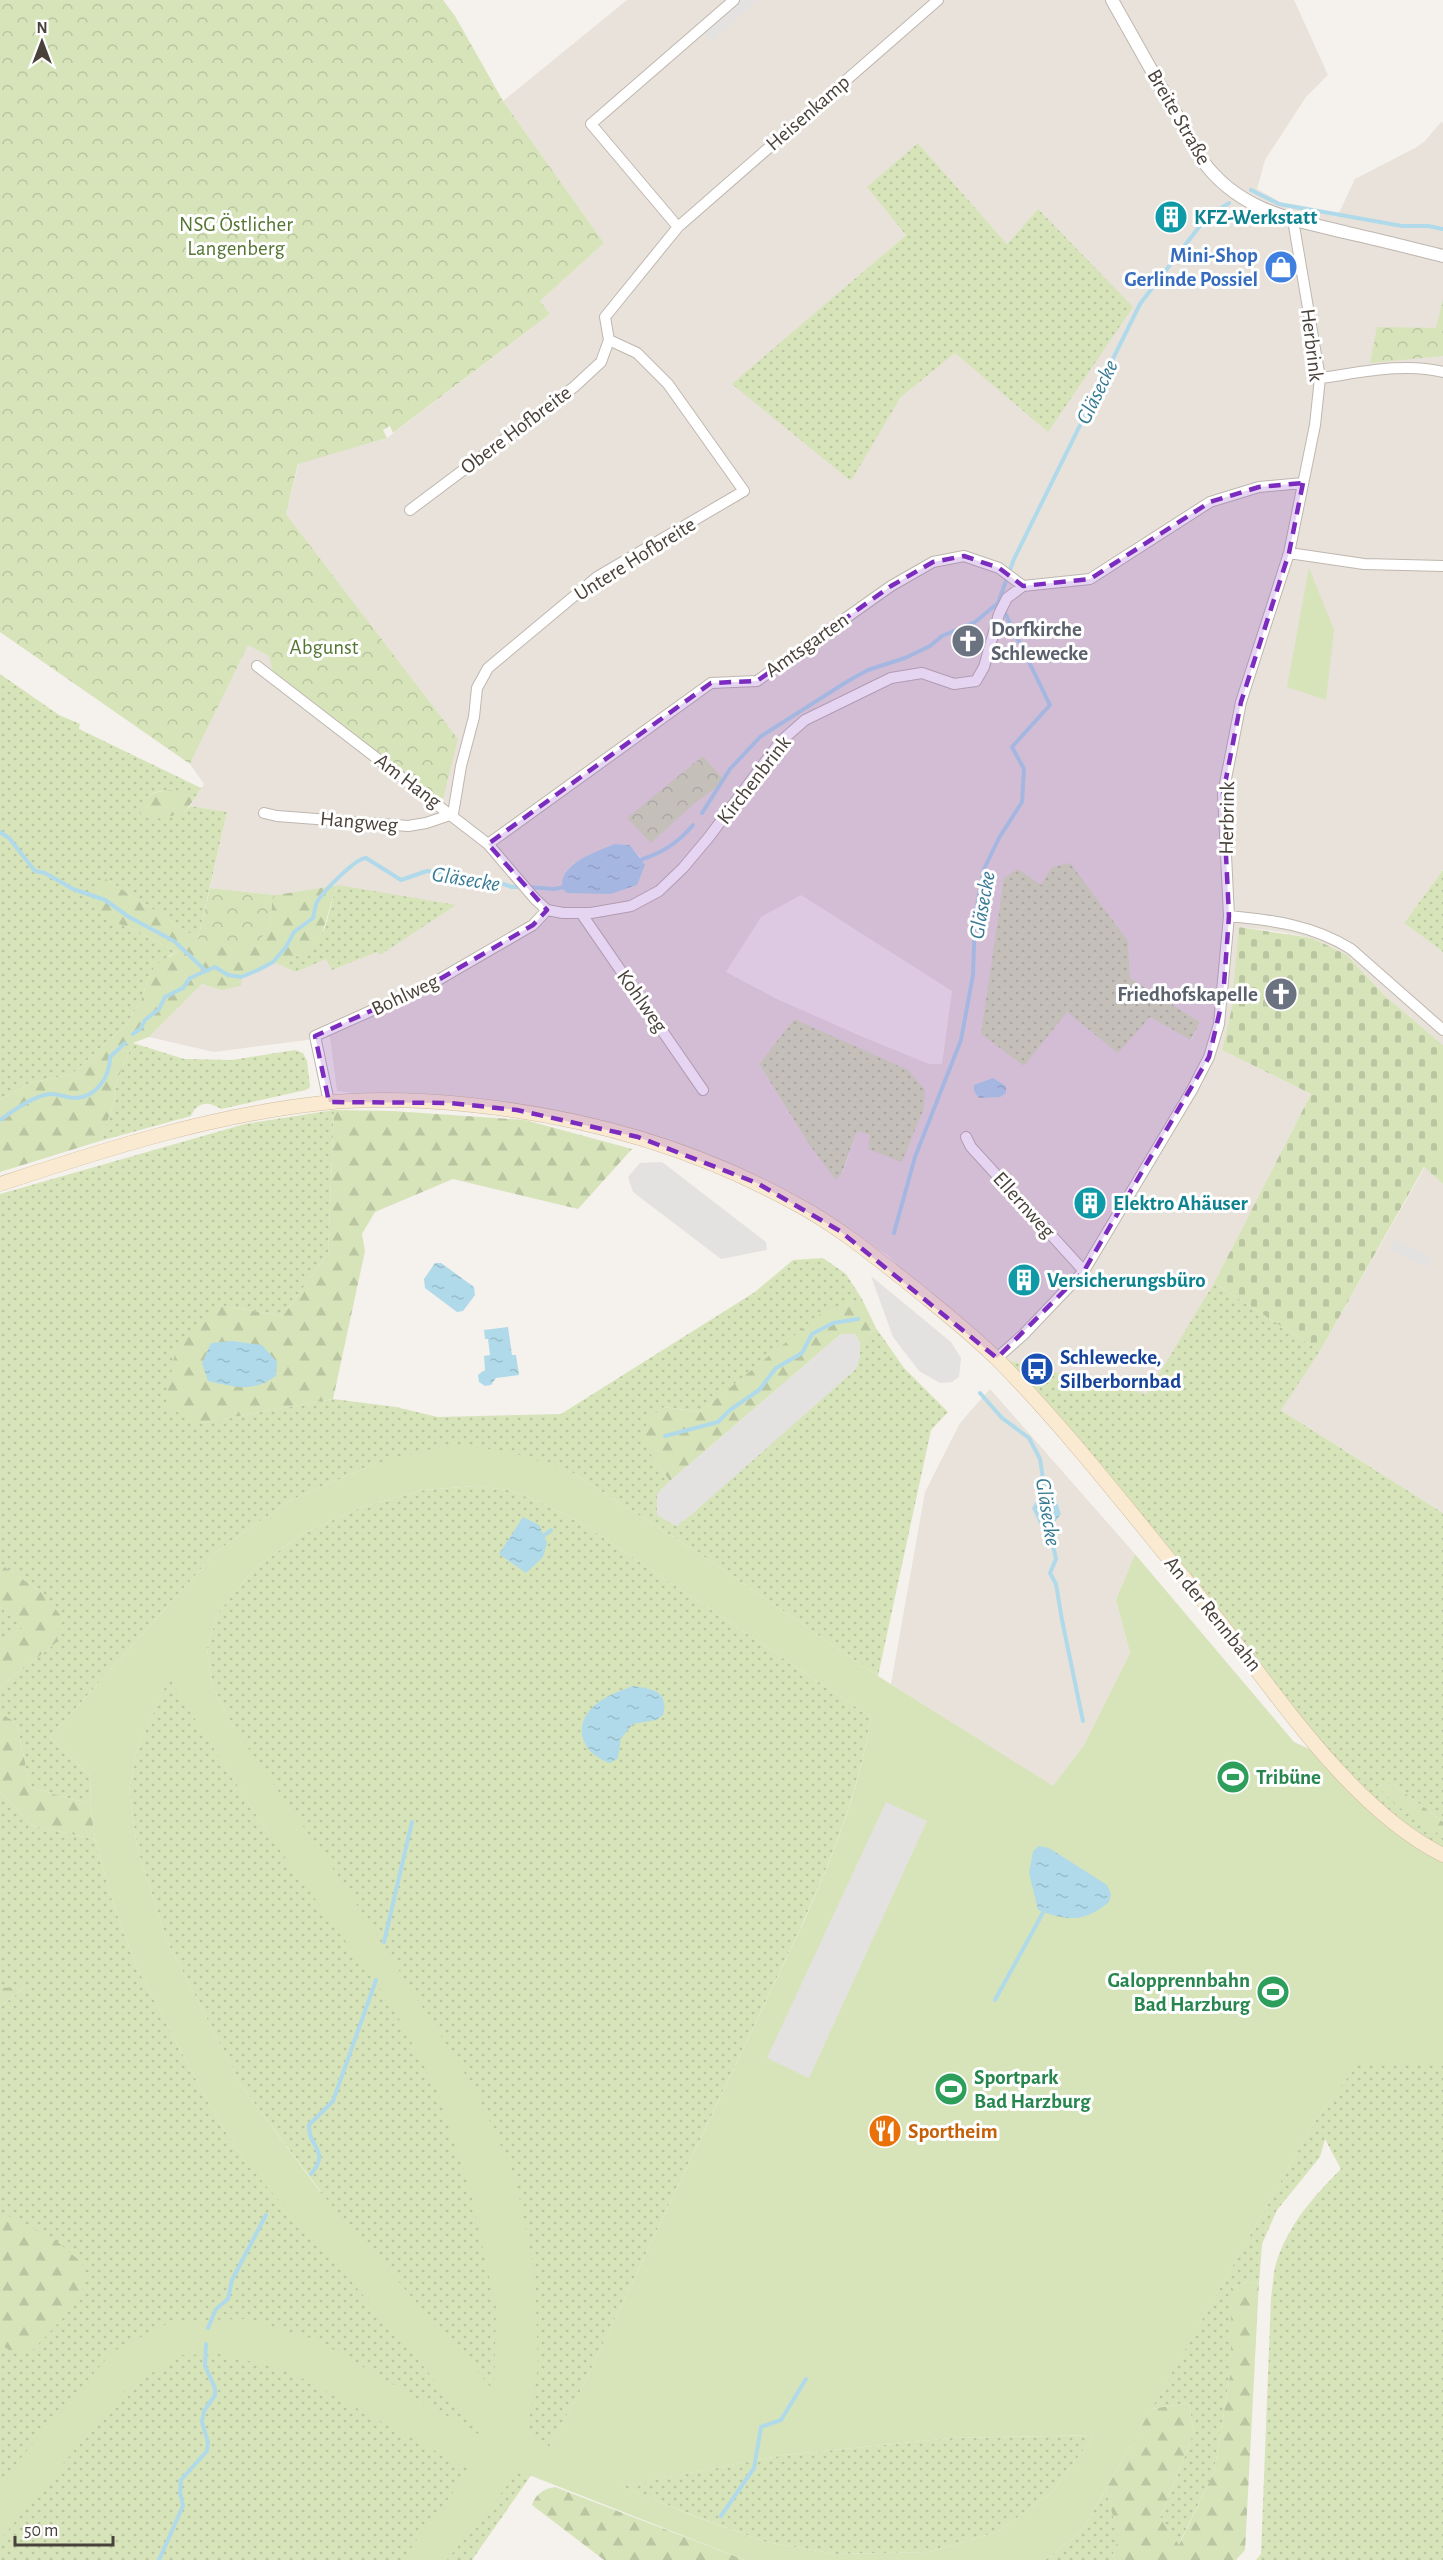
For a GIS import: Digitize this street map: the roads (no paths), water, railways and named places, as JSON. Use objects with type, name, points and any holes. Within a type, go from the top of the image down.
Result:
[{"type":"main road","name":"An der Rennbahn","points":[[0,1184],[87,1155],[188,1126],[231,1116],[329,1102],[450,1103],[517,1110],[638,1137],[697,1158],[765,1188],[840,1231],[945,1313],[997,1358],[1196,1592],[1327,1757],[1372,1806],[1443,1855]]},
{"type":"street","points":[[678,227],[591,124],[734,0]]},
{"type":"street","name":"Heisenkamp","points":[[609,340],[605,317],[678,227],[938,0]]},
{"type":"street","name":"Breite Straße","points":[[1112,0],[1209,170],[1233,192],[1274,214],[1293,220],[1443,256]]},
{"type":"street","name":"Herbrink","points":[[997,1358],[1023,1335],[1084,1271],[1154,1156],[1209,1057],[1220,1024],[1228,916],[1223,794],[1241,702],[1289,553],[1315,425],[1320,378],[1293,220]]},
{"type":"street","name":"Obere Hofbreite","points":[[410,510],[574,387],[601,362],[609,340]]},
{"type":"street","name":"Untere Hofbreite","points":[[453,814],[459,775],[474,717],[477,688],[488,668],[597,577],[744,491],[668,384],[637,352],[609,340]]},
{"type":"street","points":[[1320,378],[1394,369],[1429,369],[1443,372]]},
{"type":"street","points":[[1023,586],[1090,579],[1210,502],[1259,487],[1303,483]]},
{"type":"street","points":[[1289,553],[1364,564],[1443,566]]},
{"type":"street","name":"Amtsgarten","points":[[488,844],[711,683],[757,681],[891,586],[933,562],[964,556],[999,568],[1023,586]]},
{"type":"street","name":"Kirchenbrink","points":[[547,910],[581,913],[631,906],[659,891],[710,837],[780,742],[805,720],[891,678],[922,674],[954,684],[976,681],[984,667],[999,614],[1007,598],[1023,586]]},
{"type":"street","name":"Am Hang","points":[[257,666],[453,814],[488,844],[547,910]]},
{"type":"street","name":"Hangweg","points":[[264,813],[277,816],[408,826],[453,814]]},
{"type":"street","name":"Bohlweg","points":[[329,1102],[315,1036],[433,983],[533,925],[547,910]]},
{"type":"street","name":"Kohlweg","points":[[581,913],[703,1090]]},
{"type":"street","points":[[1228,916],[1295,924],[1336,939],[1351,949],[1443,1030]]},
{"type":"street","name":"Ellernweg","points":[[966,1137],[970,1147],[1084,1271]]},
{"type":"water","points":[[614,844],[630,845],[645,865],[637,885],[611,894],[567,893],[562,888],[563,879],[573,865]]},
{"type":"water","points":[[993,1078],[1006,1086],[1006,1093],[1000,1097],[979,1098],[974,1091],[974,1085]]},
{"type":"water","points":[[435,1263],[441,1263],[474,1287],[475,1295],[463,1311],[457,1312],[425,1288],[424,1279]]},
{"type":"water","points":[[508,1327],[512,1355],[516,1355],[519,1375],[496,1378],[491,1385],[485,1386],[479,1382],[478,1375],[485,1370],[484,1356],[490,1355],[484,1330]]},
{"type":"water","points":[[232,1341],[262,1345],[277,1362],[276,1376],[251,1387],[235,1387],[208,1381],[202,1363],[211,1343]]},
{"type":"water","points":[[1041,1494],[1050,1495],[1055,1499],[1061,1514],[1049,1529],[1041,1527],[1032,1508]]},
{"type":"water","points":[[523,1517],[539,1525],[547,1543],[543,1557],[526,1573],[499,1554]]},
{"type":"water","points":[[633,1686],[647,1688],[658,1693],[664,1701],[663,1715],[656,1720],[633,1724],[621,1738],[618,1758],[610,1763],[600,1759],[587,1746],[583,1738],[583,1722],[599,1702]]},
{"type":"water","points":[[1039,1846],[1049,1848],[1107,1885],[1111,1894],[1109,1902],[1092,1914],[1075,1918],[1066,1918],[1038,1910],[1029,1873],[1033,1851]]},
{"type":"waterway","name":"Gläsecke","points":[[1251,190],[1279,204],[1402,226],[1428,226],[1443,229]]},
{"type":"waterway","name":"Gläsecke","points":[[702,813],[730,769],[760,737],[848,681],[868,670],[905,658],[930,646],[942,636],[975,622],[998,603],[1014,559],[1140,304],[1199,227],[1212,214],[1229,203]]},
{"type":"waterway","name":"Gläsecke","points":[[894,1233],[915,1157],[961,1040],[973,975],[975,916],[984,869],[999,838],[1022,802],[1024,769],[1012,747],[1050,705],[1004,611]]},
{"type":"waterway","name":"Gläsecke","points":[[640,860],[669,847],[693,825]]},
{"type":"waterway","points":[[0,832],[9,838],[35,871],[45,873],[73,889],[105,900],[129,917],[174,941],[205,970]]},
{"type":"waterway","name":"Gläsecke","points":[[133,1034],[159,1009],[165,997],[183,988],[190,978],[215,967],[228,975],[241,977],[273,962],[286,947],[294,932],[313,918],[316,904],[325,892],[347,870],[366,858],[401,880],[427,871],[458,875],[464,882],[498,882],[520,887]]},
{"type":"waterway","name":"Gläsecke","points":[[528,887],[554,889],[565,887]]},
{"type":"waterway","name":"Gläsecke","points":[[0,1120],[24,1104],[44,1095],[53,1094],[74,1098],[89,1094],[104,1079],[110,1057],[125,1043]]},
{"type":"waterway","points":[[665,1436],[718,1422],[730,1410],[759,1390],[776,1368],[802,1353],[812,1334],[833,1323],[858,1319]]},
{"type":"waterway","name":"Gläsecke","points":[[980,1393],[1002,1418],[1029,1438],[1040,1459],[1046,1498]]},
{"type":"waterway","name":"Gläsecke","points":[[1049,1527],[1056,1559],[1050,1573],[1056,1584],[1083,1721]]},
{"type":"waterway","points":[[541,1538],[551,1530]]},
{"type":"waterway","points":[[384,1942],[412,1822]]},
{"type":"waterway","name":"Gläsecke","points":[[995,2000],[1045,1909]]},
{"type":"waterway","points":[[311,2174],[317,2166],[319,2154],[309,2125],[333,2101],[376,1980]]},
{"type":"waterway","points":[[208,2328],[216,2309],[228,2299],[232,2280],[266,2215]]},
{"type":"waterway","points":[[159,2560],[183,2506],[180,2492],[181,2480],[207,2451],[208,2442],[202,2422],[204,2411],[215,2395],[215,2388],[205,2366],[206,2344]]},
{"type":"waterway","name":"Gläsecke","points":[[721,2516],[754,2468],[761,2427],[781,2420],[806,2379]]},
{"type":"place","name":"KFZ-Werkstatt","points":[[1171,217]]},
{"type":"place","name":"Mini-Shop Gerlinde Possiel","points":[[1281,267]]},
{"type":"place","name":"Dorfkirche Schlewecke","points":[[968,641]]},
{"type":"place","name":"Friedhofskapelle","points":[[1281,994]]},
{"type":"place","name":"Elektro Ahäuser","points":[[1090,1203]]},
{"type":"place","name":"Versicherungsbüro","points":[[1024,1280]]},
{"type":"place","name":"Schlewecke, Silberbornbad","points":[[1037,1369]]},
{"type":"place","name":"Tribüne","points":[[1233,1777]]},
{"type":"place","name":"Galopprennbahn Bad Harzburg","points":[[1273,1992]]},
{"type":"place","name":"Sportpark Bad Harzburg","points":[[951,2089]]},
{"type":"place","name":"Sportheim","points":[[885,2131]]},
{"type":"park label","name":"NSG Östlicher Langenberg","points":[[236,236]]},
{"type":"park label","name":"Abgunst","points":[[324,647]]}]
